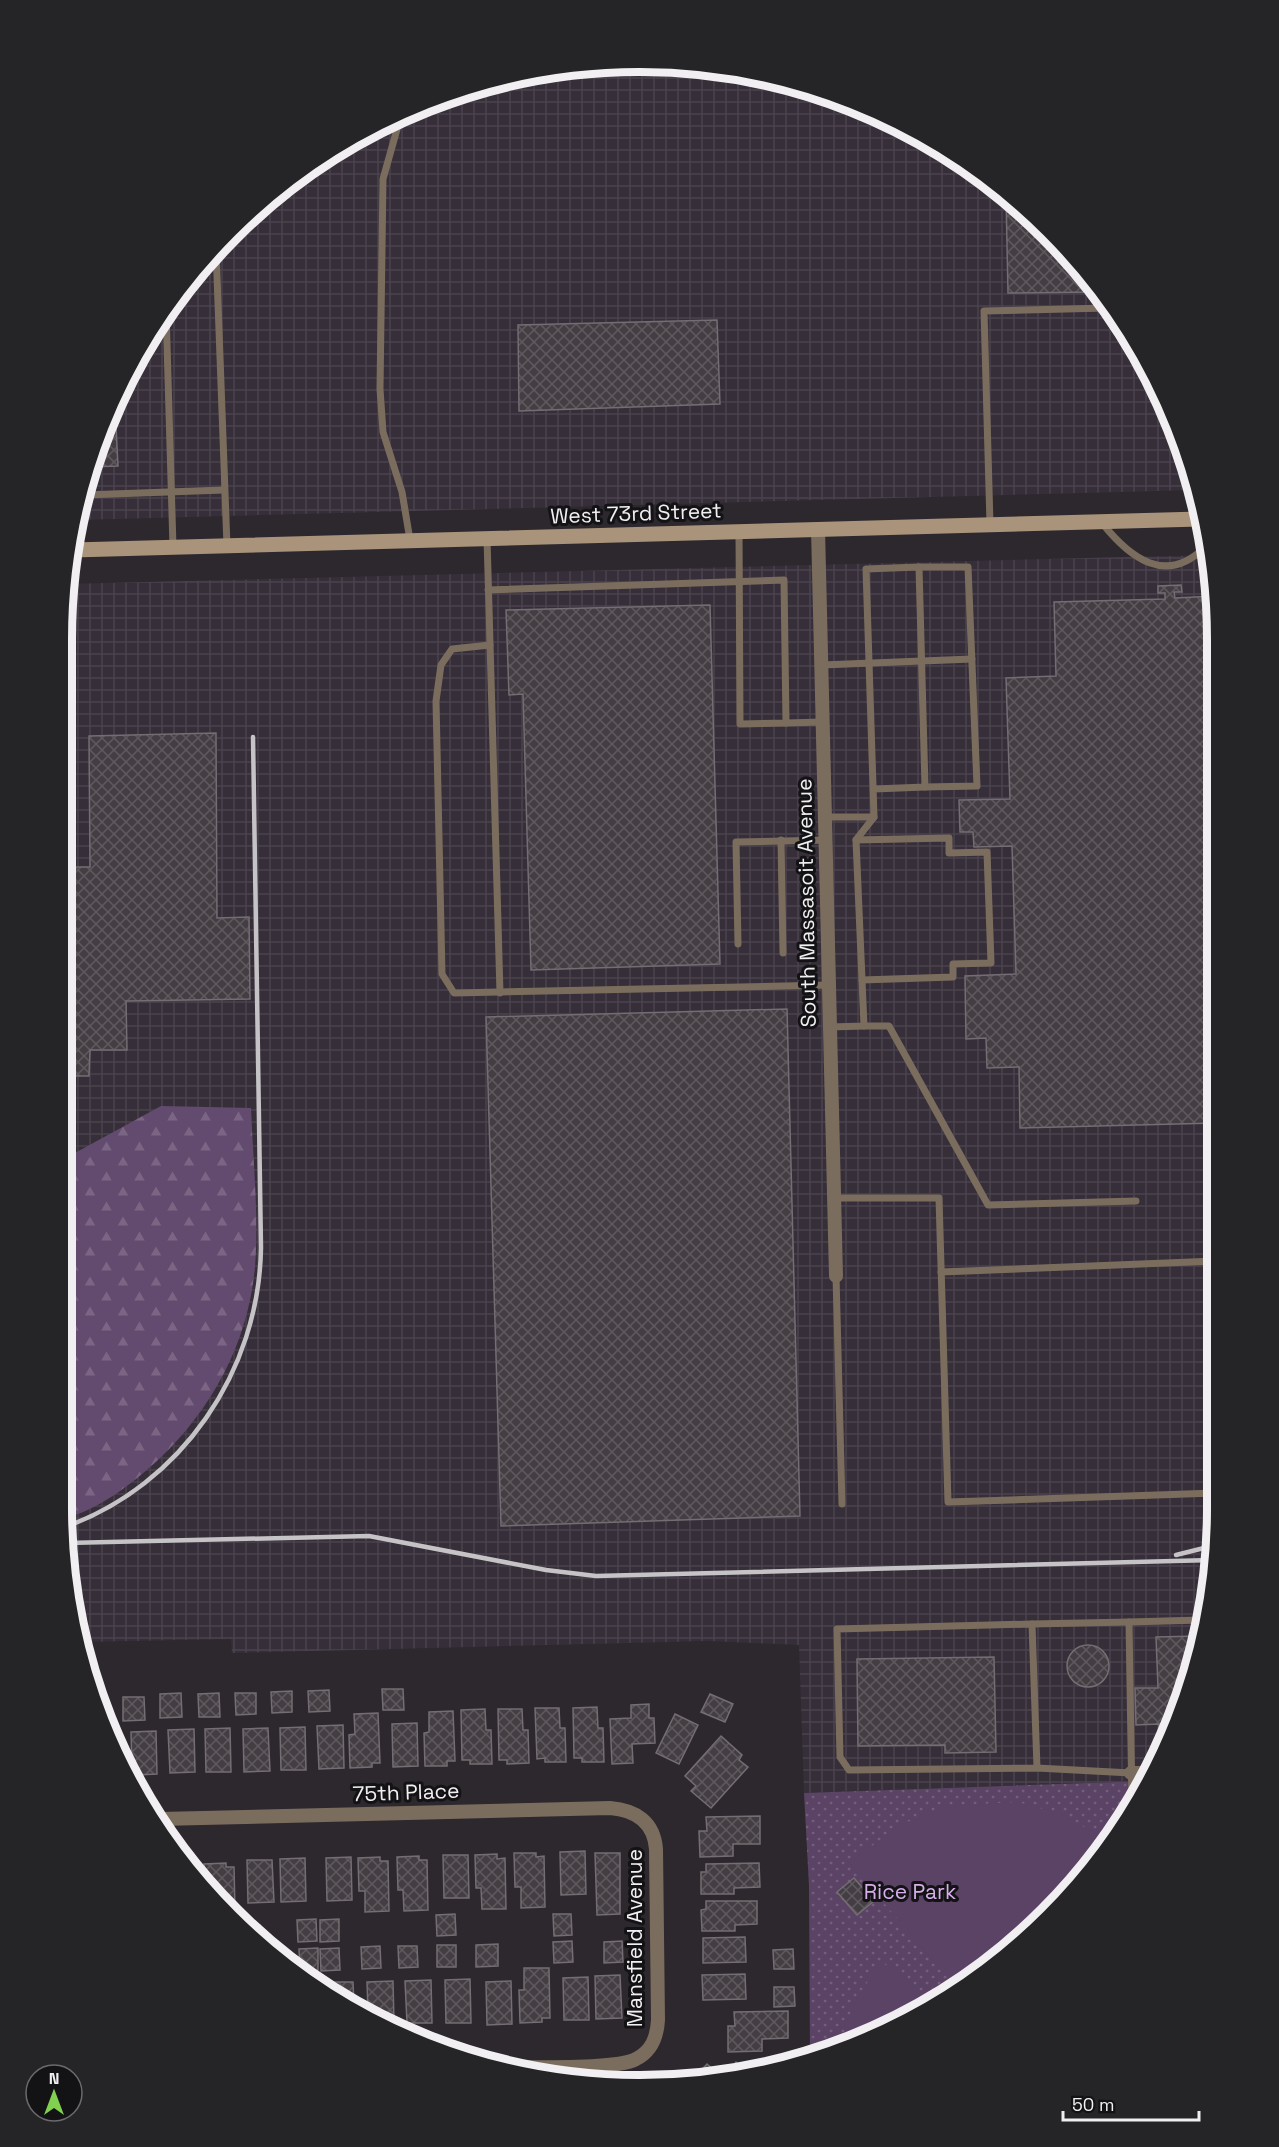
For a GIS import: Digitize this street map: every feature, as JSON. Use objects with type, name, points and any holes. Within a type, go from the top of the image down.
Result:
[{"type":"street","name":"West 73rd Street","points":[[80,550],[1194,519]]},
{"type":"street","name":"South Massasoit Avenue","points":[[818,529],[836,1276]]},
{"type":"street","points":[[1131,1773],[1140,1773]]},
{"type":"street","name":"75th Place","points":[[165,1819],[610,1808],[635,1814],[648,1825]]},
{"type":"street","name":"Mansfield Avenue","points":[[540,2066],[625,2063],[648,2050],[657,2033],[655,1845],[648,1825]]},
{"type":"lane","points":[[398,127],[383,179],[380,389],[383,432],[402,492],[410,540]]},
{"type":"lane","points":[[216,261],[227,546]]},
{"type":"lane","points":[[990,524],[984,311],[1100,308]]},
{"type":"lane","points":[[166,326],[173,547]]},
{"type":"lane","points":[[91,495],[224,490]]},
{"type":"lane","points":[[1100,521],[1126,551],[1143,562],[1159,566],[1176,565],[1191,559],[1200,552]]},
{"type":"lane","points":[[739,531],[740,724],[822,722]]},
{"type":"lane","points":[[487,538],[500,993]]},
{"type":"lane","points":[[919,567],[925,787]]},
{"type":"lane","points":[[864,1026],[856,840],[874,817],[873,789],[866,568],[968,567],[977,786],[873,789]]},
{"type":"lane","points":[[488,590],[784,580],[786,723]]},
{"type":"lane","points":[[490,645],[452,649],[441,665],[436,701],[442,974],[454,993],[829,985]]},
{"type":"lane","points":[[822,664],[972,659]]},
{"type":"lane","points":[[825,817],[874,817]]},
{"type":"lane","points":[[856,840],[949,838],[949,853],[987,852],[991,963],[953,964],[953,977],[862,980]]},
{"type":"lane","points":[[781,840],[783,953]]},
{"type":"lane","points":[[738,944],[736,842],[827,840]]},
{"type":"lane","points":[[830,1027],[889,1026],[988,1205],[1137,1202]]},
{"type":"lane","points":[[835,1198],[939,1198],[948,1502],[1207,1493]]},
{"type":"lane","points":[[941,1272],[1207,1261]]},
{"type":"lane","points":[[836,1276],[842,1504]]},
{"type":"lane","points":[[1131,1773],[1037,1768],[849,1770],[840,1756],[837,1629],[1196,1620]]},
{"type":"lane","points":[[1129,1622],[1132,1790]]},
{"type":"lane","points":[[1032,1624],[1037,1768]]},
{"type":"shaded area","points":[[602,73],[677,73],[714,77],[786,91],[857,115],[890,131],[923,148],[985,189],[1041,238],[1090,294],[1111,324],[1131,356],[1164,422],[1187,490],[85,520],[102,457],[115,422],[148,356],[189,294],[238,238],[265,213],[294,189],[356,148],[422,115],[493,91],[565,77]]},
{"type":"shaded area","points":[[1200,555],[1206,602],[1207,640],[1206,1545],[1202,1582],[1188,1654],[1164,1725],[1136,1781],[804,1793],[799,1645],[708,1641],[232,1653],[231,1639],[88,1642],[77,1582],[72,1508],[72,640],[75,584]]},
{"type":"green space","points":[[161,1106],[251,1108],[255,1188],[255,1267],[245,1321],[236,1347],[225,1372],[196,1418],[159,1459],[115,1495],[72,1516],[72,1508],[72,1155]]},
{"type":"green space","name":"Rice Park","points":[[1136,1781],[1111,1823],[1066,1882],[1041,1909],[985,1958],[923,1999],[857,2032],[810,2049],[809,1886],[804,1793]]},
{"type":"green space","points":[[1018,1802],[1061,1814],[1101,1837],[1066,1882],[1041,1909],[985,1958],[951,1982],[849,1862],[903,1824],[943,1806]]},
{"type":"green space","points":[[883,1963],[927,1997],[843,2037],[851,2011],[868,1982]]},
{"type":"building","points":[[1006,207],[1041,238],[1088,292],[1008,293]]},
{"type":"building","points":[[717,320],[720,404],[519,411],[518,325]]},
{"type":"building","points":[[116,421],[118,466],[99,467]]},
{"type":"building","points":[[1181,585],[1182,592],[1174,592],[1175,598],[1205,596],[1206,602],[1207,1123],[1020,1128],[1019,1067],[987,1068],[986,1038],[966,1039],[965,976],[1016,974],[1012,846],[974,847],[973,832],[960,832],[959,800],[1010,799],[1006,678],[1056,676],[1054,602],[1165,599],[1165,593],[1158,593],[1158,586]]},
{"type":"building","points":[[710,605],[720,964],[531,970],[523,694],[509,695],[506,610]]},
{"type":"building","points":[[216,733],[217,918],[249,917],[250,999],[126,1001],[127,1050],[90,1050],[89,1076],[72,1076],[72,867],[90,867],[89,736]]},
{"type":"building","points":[[787,1009],[800,1516],[501,1526],[486,1017]]},
{"type":"building","points":[[1192,1636],[1177,1690],[1160,1734],[1159,1724],[1136,1725],[1135,1688],[1158,1688],[1156,1637]]},
{"type":"building","points":[[1088,1645],[1096,1646],[1103,1651],[1108,1658],[1108,1674],[1103,1681],[1096,1686],[1088,1687],[1080,1686],[1073,1681],[1068,1674],[1067,1666],[1068,1658],[1073,1651],[1080,1646]]},
{"type":"building","points":[[994,1657],[996,1752],[945,1753],[945,1745],[858,1746],[857,1659]]},
{"type":"building","points":[[382,1689],[403,1689],[404,1710],[383,1710]]},
{"type":"building","points":[[329,1690],[330,1711],[309,1712],[308,1691]]},
{"type":"building","points":[[292,1691],[292,1712],[272,1713],[271,1692]]},
{"type":"building","points":[[181,1693],[182,1717],[160,1718],[160,1694]]},
{"type":"building","points":[[219,1693],[220,1717],[199,1717],[198,1694]]},
{"type":"building","points":[[235,1693],[256,1693],[256,1714],[236,1715]]},
{"type":"building","points":[[710,1694],[733,1704],[725,1722],[701,1712]]},
{"type":"building","points":[[123,1697],[144,1697],[145,1720],[123,1721]]},
{"type":"building","points":[[649,1704],[649,1718],[654,1718],[655,1743],[632,1744],[633,1763],[612,1764],[610,1719],[631,1718],[631,1705]]},
{"type":"building","points":[[597,1707],[598,1728],[603,1728],[604,1762],[582,1762],[582,1758],[574,1758],[573,1708]]},
{"type":"building","points":[[535,1708],[559,1708],[560,1728],[565,1728],[566,1762],[545,1762],[545,1758],[537,1759]]},
{"type":"building","points":[[485,1709],[486,1730],[491,1730],[492,1764],[470,1764],[470,1760],[462,1760],[461,1710]]},
{"type":"building","points":[[498,1709],[522,1709],[523,1730],[528,1730],[529,1763],[507,1764],[507,1760],[499,1760]]},
{"type":"building","points":[[453,1711],[455,1761],[447,1761],[447,1766],[425,1766],[424,1733],[429,1732],[429,1712]]},
{"type":"building","points":[[378,1713],[380,1763],[372,1763],[372,1767],[350,1768],[349,1735],[355,1734],[354,1714]]},
{"type":"building","points":[[675,1714],[698,1725],[679,1764],[656,1753]]},
{"type":"building","points":[[417,1723],[418,1766],[393,1767],[392,1724]]},
{"type":"building","points":[[343,1725],[344,1768],[319,1769],[317,1726]]},
{"type":"building","points":[[305,1727],[306,1770],[281,1770],[280,1728]]},
{"type":"building","points":[[230,1728],[231,1772],[206,1772],[205,1729]]},
{"type":"building","points":[[268,1728],[270,1771],[244,1772],[243,1729]]},
{"type":"building","points":[[194,1729],[195,1772],[170,1773],[168,1730]]},
{"type":"building","points":[[156,1731],[157,1774],[140,1775],[132,1760],[131,1732]]},
{"type":"building","points":[[721,1736],[742,1755],[739,1760],[748,1767],[711,1808],[691,1791],[696,1786],[685,1776]]},
{"type":"building","points":[[760,1816],[760,1844],[733,1844],[733,1856],[700,1857],[699,1831],[707,1831],[706,1817]]},
{"type":"building","points":[[585,1851],[586,1894],[561,1895],[560,1852]]},
{"type":"building","points":[[514,1853],[536,1853],[536,1857],[544,1856],[545,1907],[521,1908],[521,1887],[515,1887]]},
{"type":"building","points":[[595,1853],[620,1853],[620,1914],[597,1915]]},
{"type":"building","points":[[497,1854],[497,1859],[505,1858],[506,1909],[482,1909],[481,1888],[476,1888],[475,1855]]},
{"type":"building","points":[[443,1855],[468,1855],[469,1898],[444,1898]]},
{"type":"building","points":[[419,1856],[419,1860],[427,1860],[428,1910],[404,1911],[403,1890],[398,1890],[397,1857]]},
{"type":"building","points":[[351,1857],[352,1900],[327,1901],[326,1858]]},
{"type":"building","points":[[380,1857],[380,1861],[388,1861],[389,1911],[365,1912],[365,1891],[359,1891],[358,1858]]},
{"type":"building","points":[[305,1858],[306,1901],[281,1902],[280,1859]]},
{"type":"building","points":[[247,1860],[272,1860],[274,1902],[248,1903]]},
{"type":"building","points":[[226,1863],[226,1867],[234,1867],[235,1906],[204,1872],[204,1864]]},
{"type":"building","points":[[759,1863],[760,1887],[734,1888],[734,1894],[701,1894],[701,1872],[706,1872],[706,1864]]},
{"type":"building","points":[[854,1878],[874,1901],[857,1915],[837,1892]]},
{"type":"building","points":[[706,1901],[757,1901],[757,1924],[735,1925],[735,1931],[702,1931],[701,1910],[706,1909]]},
{"type":"building","points":[[455,1914],[456,1935],[437,1936],[436,1915]]},
{"type":"building","points":[[553,1914],[571,1914],[572,1935],[554,1936]]},
{"type":"building","points":[[316,1919],[317,1941],[298,1942],[297,1920]]},
{"type":"building","points":[[339,1919],[339,1941],[320,1942],[320,1920]]},
{"type":"building","points":[[745,1937],[746,1962],[703,1963],[703,1938]]},
{"type":"building","points":[[572,1941],[573,1962],[554,1963],[553,1942]]},
{"type":"building","points":[[622,1941],[623,1962],[604,1963],[604,1942]]},
{"type":"building","points":[[498,1944],[498,1966],[476,1967],[476,1945]]},
{"type":"building","points":[[437,1945],[456,1945],[456,1967],[437,1967]]},
{"type":"building","points":[[380,1946],[381,1968],[362,1969],[361,1947]]},
{"type":"building","points":[[398,1946],[417,1946],[418,1967],[399,1968]]},
{"type":"building","points":[[318,1948],[318,1970],[312,1970],[300,1962],[299,1949]]},
{"type":"building","points":[[339,1948],[340,1970],[321,1971],[320,1949]]},
{"type":"building","points":[[793,1949],[794,1969],[774,1969],[773,1950]]},
{"type":"building","points":[[524,1968],[549,1968],[550,2018],[542,2018],[542,2022],[520,2023],[519,1990],[524,1990]]},
{"type":"building","points":[[745,1974],[746,1999],[703,2000],[702,1975]]},
{"type":"building","points":[[620,1975],[622,2018],[596,2019],[595,1976]]},
{"type":"building","points":[[588,1977],[589,2020],[564,2020],[563,1978]]},
{"type":"building","points":[[470,1979],[471,2023],[446,2023],[445,1980]]},
{"type":"building","points":[[431,1980],[432,2023],[407,2023],[405,1981]]},
{"type":"building","points":[[393,1981],[394,2018],[368,2005],[367,1982]]},
{"type":"building","points":[[511,1981],[512,2024],[487,2025],[486,1982]]},
{"type":"building","points":[[329,1982],[353,1982],[354,1998]]},
{"type":"building","points":[[774,1987],[794,1987],[795,2006],[774,2007]]},
{"type":"building","points":[[788,2011],[788,2038],[762,2039],[762,2051],[728,2052],[728,2026],[735,2026],[734,2012]]},
{"type":"building","points":[[707,2064],[714,2070],[714,2070],[700,2072]]},
{"type":"railway","points":[[72,1524],[107,1508],[145,1483],[178,1453],[206,1418],[229,1379],[246,1338],[257,1294],[261,1248],[253,737]]},
{"type":"railway","points":[[73,1543],[369,1536],[546,1570],[596,1576],[1204,1560]]},
{"type":"railway","points":[[1176,1555],[1206,1548]]}]
